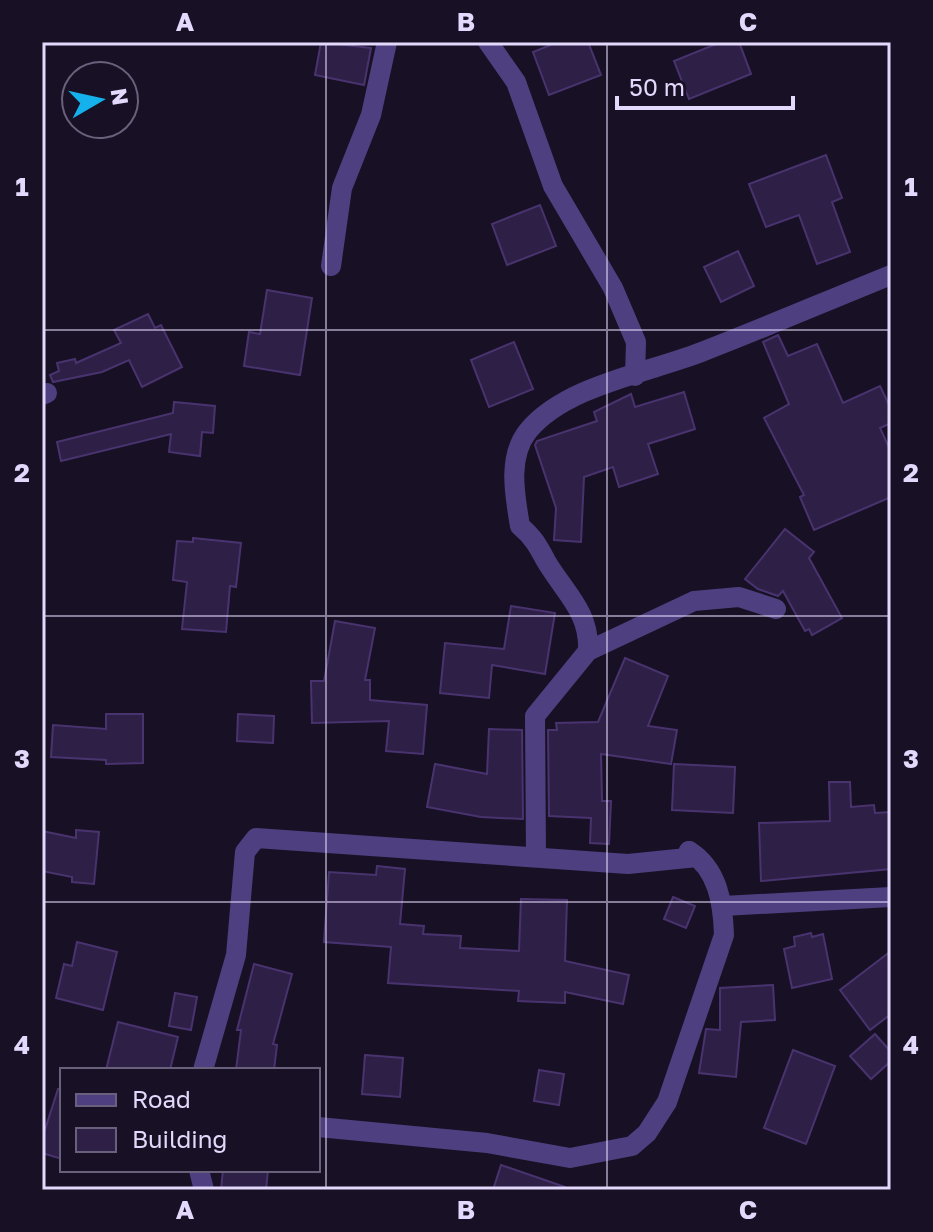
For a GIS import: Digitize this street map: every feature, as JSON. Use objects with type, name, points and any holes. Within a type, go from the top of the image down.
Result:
[{"type":"street","points":[[331,266],[342,188],[371,115],[387,42]]},
{"type":"street","points":[[488,42],[516,82],[553,186],[619,301],[636,342],[635,376]]},
{"type":"street","points":[[588,651],[585,620],[574,598],[546,561],[538,542],[520,526],[514,471],[526,433],[547,412],[607,381],[635,376],[891,275]]},
{"type":"street","points":[[536,856],[535,716],[588,651],[694,601],[739,597],[776,609]]},
{"type":"street","points":[[204,1068],[236,955],[245,852],[256,838],[628,864],[697,857],[689,851],[697,856],[712,874],[723,906],[724,935],[667,1102],[647,1133],[632,1146],[570,1158],[487,1143],[320,1127]]},
{"type":"street","points":[[723,906],[891,897]]},
{"type":"building","points":[[321,42],[371,48],[364,85],[315,75]]},
{"type":"building","points":[[558,42],[588,42],[601,75],[549,95],[533,52]]},
{"type":"building","points":[[721,42],[739,42],[751,74],[689,99],[674,61]]},
{"type":"building","points":[[826,155],[842,198],[832,202],[850,252],[817,264],[799,215],[766,227],[749,184]]},
{"type":"building","points":[[540,205],[556,246],[507,265],[492,224]]},
{"type":"building","points":[[738,251],[754,286],[721,302],[704,267]]},
{"type":"building","points":[[267,290],[312,298],[300,375],[244,366],[249,332],[260,334]]},
{"type":"building","points":[[148,314],[155,328],[161,325],[182,367],[142,387],[129,360],[102,372],[53,382],[50,375],[59,371],[57,363],[75,359],[76,363],[121,343],[114,330]]},
{"type":"building","points":[[778,335],[788,356],[817,344],[843,403],[880,386],[891,409],[891,423],[880,428],[891,452],[891,497],[814,530],[800,497],[804,495],[764,418],[789,404],[763,342]]},
{"type":"building","points":[[514,342],[533,389],[489,407],[471,360]]},
{"type":"building","points":[[684,392],[695,429],[648,444],[658,474],[619,487],[613,467],[584,477],[581,542],[554,540],[556,508],[535,445],[537,441],[597,421],[594,412],[631,394],[635,407]]},
{"type":"building","points":[[174,402],[215,406],[213,433],[202,432],[200,456],[169,452],[171,434],[61,461],[57,442],[173,413]]},
{"type":"building","points":[[785,529],[814,552],[809,558],[842,618],[812,635],[809,629],[805,631],[783,591],[778,596],[758,589],[745,579]]},
{"type":"building","points":[[193,538],[241,543],[236,587],[230,586],[226,632],[182,629],[187,582],[173,580],[177,541],[193,542]]},
{"type":"building","points":[[511,606],[555,613],[545,674],[492,665],[489,698],[440,693],[445,643],[504,649]]},
{"type":"building","points":[[335,621],[375,628],[365,680],[370,680],[370,700],[427,705],[423,754],[386,751],[389,721],[312,723],[311,681],[324,681]]},
{"type":"building","points":[[625,658],[668,676],[648,726],[677,730],[671,764],[601,754],[602,801],[611,801],[609,844],[590,843],[591,818],[549,816],[548,730],[557,730],[556,723],[598,722]]},
{"type":"building","points":[[106,714],[143,714],[143,763],[106,764],[106,760],[51,757],[53,725],[106,729]]},
{"type":"building","points":[[238,714],[274,716],[273,743],[237,741]]},
{"type":"building","points":[[489,729],[522,730],[523,819],[481,817],[427,807],[435,764],[487,774]]},
{"type":"building","points":[[674,764],[735,767],[733,813],[672,810]]},
{"type":"building","points":[[829,782],[850,782],[851,807],[874,805],[875,813],[891,812],[891,869],[761,881],[759,823],[830,821]]},
{"type":"building","points":[[76,830],[99,832],[94,884],[72,882],[72,877],[42,871],[42,831],[76,838]]},
{"type":"building","points":[[377,866],[405,869],[400,924],[424,926],[423,934],[461,936],[460,948],[519,951],[521,899],[567,900],[565,961],[629,975],[623,1004],[565,992],[565,1003],[518,1001],[519,991],[388,983],[391,947],[324,942],[329,872],[376,875]]},
{"type":"building","points":[[673,897],[695,906],[686,928],[664,919]]},
{"type":"building","points":[[811,933],[812,937],[823,934],[832,979],[792,988],[784,949],[795,946],[794,937]]},
{"type":"building","points":[[77,942],[117,952],[103,1010],[56,998],[64,964],[72,966]]},
{"type":"building","points":[[891,951],[891,1014],[870,1030],[840,990]]},
{"type":"building","points":[[254,964],[292,974],[273,1044],[277,1045],[274,1068],[236,1068],[241,1030],[237,1030]]},
{"type":"building","points":[[773,985],[775,1020],[741,1022],[736,1077],[699,1073],[706,1029],[720,1030],[720,988]]},
{"type":"building","points":[[175,993],[197,997],[191,1030],[169,1026]]},
{"type":"building","points":[[118,1022],[178,1037],[170,1068],[106,1068]]},
{"type":"building","points":[[875,1034],[891,1052],[891,1061],[871,1079],[850,1056]]},
{"type":"building","points":[[793,1050],[835,1066],[806,1144],[764,1128]]},
{"type":"building","points":[[365,1055],[403,1058],[400,1097],[362,1094]]},
{"type":"building","points":[[539,1070],[564,1074],[559,1105],[534,1101]]},
{"type":"building","points":[[60,1089],[60,1158],[42,1153],[42,1139]]},
{"type":"building","points":[[501,1165],[565,1187],[565,1190],[493,1190]]},
{"type":"building","points":[[223,1172],[268,1172],[266,1190],[221,1190]]}]
